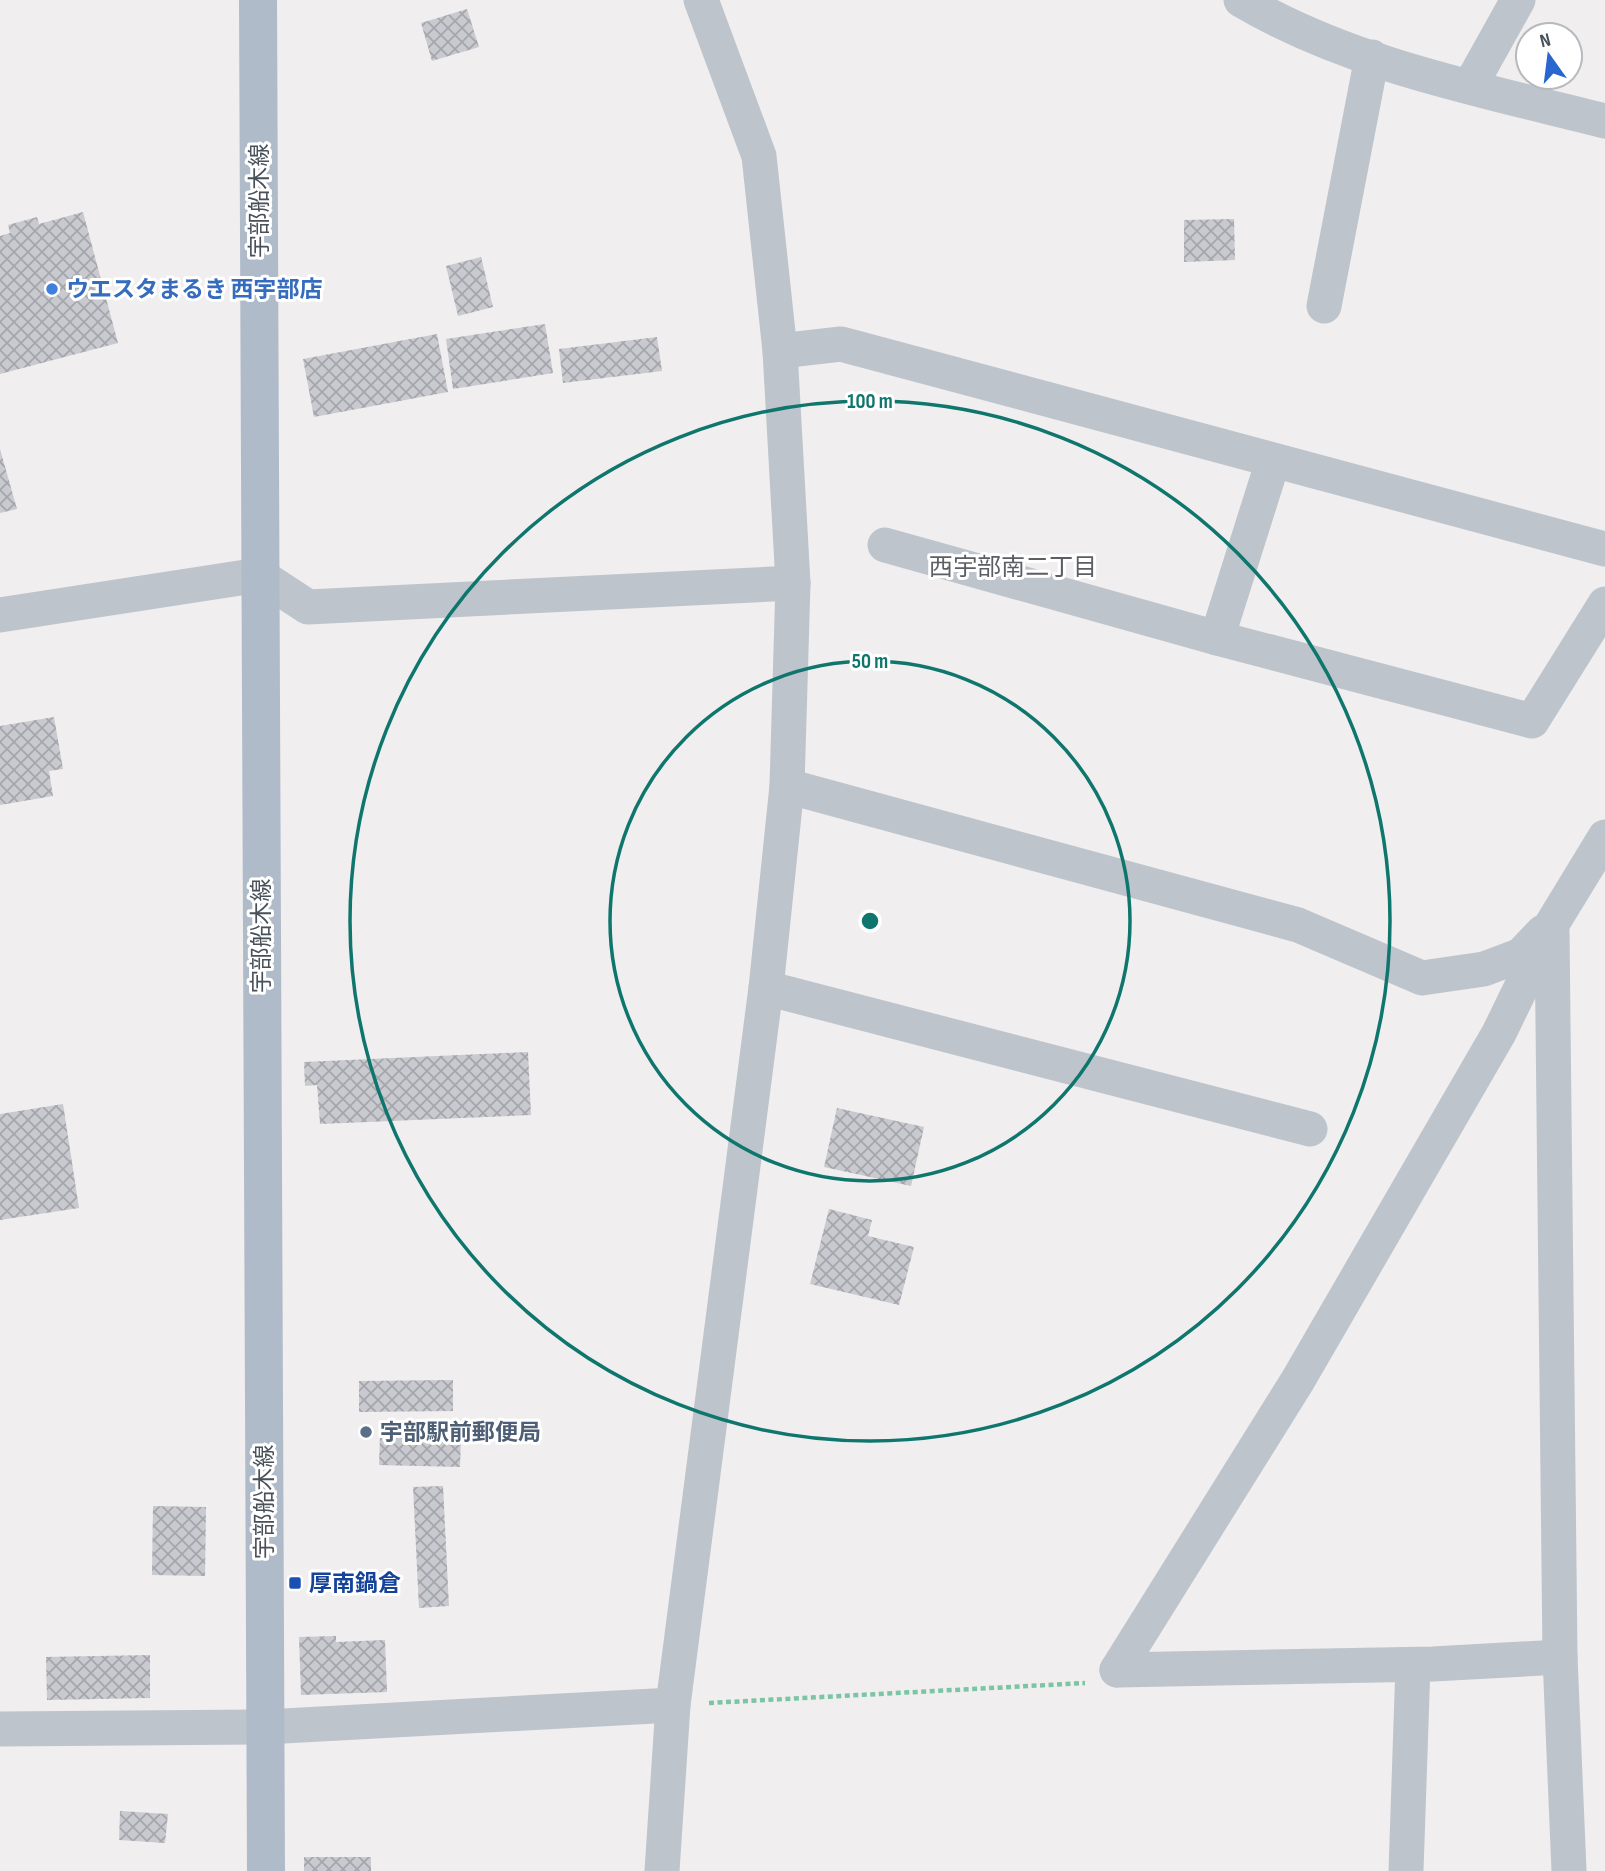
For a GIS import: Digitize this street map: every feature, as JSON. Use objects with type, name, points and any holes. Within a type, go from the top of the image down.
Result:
[{"type":"main road","name":"宇部船木線","points":[[258,0],[266,1871]]},
{"type":"street","points":[[662,1871],[673,1705],[766,988],[787,786],[793,583],[780,351],[759,156],[701,0]]},
{"type":"street","points":[[1241,0],[1273,19],[1372,57],[1605,121]]},
{"type":"street","points":[[1470,86],[1518,0]]},
{"type":"street","points":[[1324,306],[1372,57]]},
{"type":"street","points":[[780,351],[841,344],[1605,549]]},
{"type":"street","points":[[1217,638],[1273,461]]},
{"type":"street","points":[[885,545],[1217,638],[1532,721],[1605,604]]},
{"type":"street","points":[[0,615],[259,575],[308,607],[793,583]]},
{"type":"street","points":[[787,786],[1298,925],[1422,978],[1484,969],[1521,955],[1552,924]]},
{"type":"street","points":[[1117,1670],[1312,1356],[1499,1033],[1552,924],[1605,837]]},
{"type":"street","points":[[1552,924],[1560,1657],[1569,1871]]},
{"type":"street","points":[[766,988],[1310,1129]]},
{"type":"street","points":[[1117,1670],[1413,1665],[1560,1657]]},
{"type":"street","points":[[1406,1871],[1413,1665]]},
{"type":"street","points":[[0,1730],[265,1727],[673,1705]]},
{"type":"path","points":[[673,1705],[1109,1682],[1117,1670]]},
{"type":"building","points":[[467,9],[479,47],[432,61],[421,23]]},
{"type":"building","name":"ウエスタまるき 西宇部店","points":[[83,212],[118,343],[0,374],[0,236],[10,233],[8,225],[37,217],[39,224]]},
{"type":"building","points":[[1234,219],[1235,260],[1184,262],[1184,220]]},
{"type":"building","points":[[481,257],[493,307],[458,316],[446,266]]},
{"type":"building","points":[[545,324],[553,373],[453,389],[446,339]]},
{"type":"building","points":[[437,334],[448,392],[314,417],[303,359]]},
{"type":"building","points":[[657,337],[662,371],[563,383],[559,349]]},
{"type":"building","points":[[0,449],[17,509],[0,513]]},
{"type":"building","points":[[54,717],[63,769],[49,771],[53,796],[0,805],[0,726]]},
{"type":"building","points":[[528,1052],[531,1115],[320,1124],[317,1085],[305,1086],[304,1062]]},
{"type":"building","points":[[63,1104],[79,1208],[0,1220],[0,1114]]},
{"type":"building","points":[[837,1108],[924,1127],[911,1186],[824,1167]]},
{"type":"building","points":[[829,1209],[872,1220],[868,1236],[914,1247],[899,1305],[810,1284]]},
{"type":"building","points":[[453,1380],[453,1411],[359,1412],[359,1381]]},
{"type":"building","points":[[380,1435],[461,1437],[460,1467],[379,1465]]},
{"type":"building","points":[[443,1486],[449,1606],[419,1608],[413,1487]]},
{"type":"building","points":[[153,1506],[206,1507],[205,1576],[152,1575]]},
{"type":"building","points":[[336,1636],[336,1642],[385,1640],[387,1692],[301,1695],[299,1637]]},
{"type":"building","points":[[150,1655],[150,1698],[47,1700],[46,1657]]},
{"type":"building","points":[[120,1811],[168,1814],[165,1843],[119,1840]]},
{"type":"building","points":[[304,1857],[371,1857],[371,1871],[304,1871]]},
{"type":"place","name":"ウエスタまるき 西宇部店","points":[[52,289]]},
{"type":"place","name":"宇部駅前郵便局","points":[[366,1432]]},
{"type":"place","name":"厚南鍋倉","points":[[295,1583]]},
{"type":"district","name":"西宇部南二丁目","points":[[1013,567]]}]
